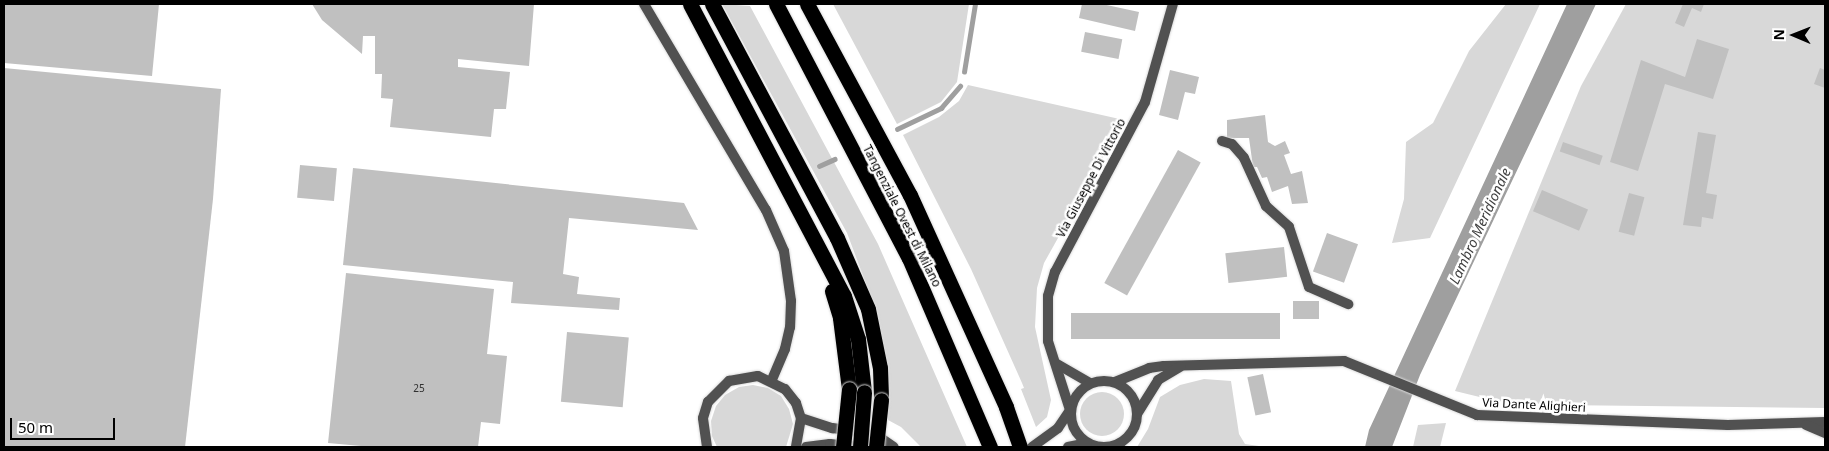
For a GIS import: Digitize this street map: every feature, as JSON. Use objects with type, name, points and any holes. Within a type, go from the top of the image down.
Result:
[{"type":"highway","points":[[690,4],[844,296],[858,339],[864,392],[860,447]]},
{"type":"highway","points":[[712,4],[837,238],[868,309],[880,368],[881,400],[876,447]]},
{"type":"highway","name":"Tangenziale Ovest di Milano","points":[[776,4],[909,258],[990,447]]},
{"type":"highway","name":"Tangenziale Ovest di Milano","points":[[807,4],[910,195],[1006,407],[1020,447]]},
{"type":"highway","points":[[822,253],[840,318],[849,389],[843,447]]},
{"type":"street","points":[[644,4],[766,210],[784,250],[791,301],[790,327],[785,349],[772,380]]},
{"type":"street","name":"Via Giuseppe Di Vittorio","points":[[1070,410],[1057,364],[1048,341],[1045,320],[1053,280],[1145,102],[1174,4]]},
{"type":"street","points":[[1222,141],[1232,144],[1244,158],[1266,206],[1289,227],[1309,286],[1348,304]]},
{"type":"street","name":"Via Dante Alighieri","points":[[1116,382],[1149,368],[1318,360],[1344,361],[1468,412],[1496,417],[1805,424],[1825,422]]},
{"type":"street","points":[[1057,364],[1090,383],[1116,382],[1131,394],[1137,414],[1130,436],[1120,443],[1098,447],[1087,443],[1071,423],[1070,410]]},
{"type":"street","name":"Via Dante Alighieri","points":[[1137,414],[1158,380],[1183,366]]},
{"type":"street","points":[[707,447],[703,418],[708,402],[718,390],[743,377],[772,380],[785,389],[796,402],[801,418],[796,447]]},
{"type":"street","points":[[1032,447],[1058,428],[1070,410],[1076,394],[1090,383]]},
{"type":"street","points":[[801,418],[832,428],[857,431],[882,439],[894,447]]},
{"type":"street","name":"Via Dante Alighieri","points":[[1805,424],[1825,433]]},
{"type":"street","points":[[1068,447],[1087,443]]},
{"type":"street","points":[[806,447],[830,444],[860,447]]},
{"type":"shaded area","points":[[722,4],[750,6],[878,244],[967,447],[921,447],[901,427],[888,420],[885,353],[874,305],[847,233]]},
{"type":"shaded area","points":[[833,4],[969,4],[957,82],[941,102],[897,124]]},
{"type":"shaded area","points":[[1506,4],[1540,4],[1430,238],[1392,243],[1404,199],[1406,142],[1433,123],[1469,51]]},
{"type":"shaded area","points":[[1626,4],[1825,4],[1825,408],[1557,405],[1496,401],[1455,391],[1581,86]]},
{"type":"shaded area","points":[[968,85],[1124,120],[1044,263],[1037,288],[1035,327],[1051,400],[1047,417],[1036,427],[1021,389],[1024,388],[1022,383],[971,269],[903,135],[939,117],[959,101]]},
{"type":"shaded area","points":[[1204,379],[1231,381],[1239,434],[1245,444],[1266,447],[1137,447],[1148,429],[1160,397],[1180,385]]},
{"type":"shaded area","points":[[753,385],[768,388],[781,396],[789,409],[793,424],[786,447],[717,447],[712,436],[711,421],[716,406],[725,395],[739,387]]},
{"type":"shaded area","points":[[1098,392],[1106,392],[1118,398],[1124,414],[1118,430],[1106,436],[1098,436],[1086,430],[1080,418],[1080,410],[1086,398]]},
{"type":"shaded area","points":[[1446,423],[1440,447],[1413,447],[1418,425]]},
{"type":"water","name":"Lambro Meridionale","points":[[1567,4],[1596,4],[1420,375],[1392,447],[1365,447],[1369,430]]},
{"type":"building","points":[[4,4],[159,4],[152,76],[4,63]]},
{"type":"building","points":[[312,4],[534,4],[529,66],[458,59],[458,67],[510,72],[506,109],[494,109],[491,137],[390,127],[393,99],[381,98],[382,74],[375,74],[375,36],[363,36],[362,54],[322,20]]},
{"type":"building","points":[[1082,4],[1102,4],[1139,12],[1135,31],[1079,18]]},
{"type":"building","points":[[1683,4],[1704,4],[1701,12],[1692,8],[1684,27],[1675,23]]},
{"type":"building","points":[[1085,32],[1122,39],[1118,59],[1081,52]]},
{"type":"building","points":[[1697,39],[1729,49],[1713,99],[1665,84],[1638,171],[1610,162],[1641,60],[1685,77]]},
{"type":"building","points":[[4,68],[221,89],[213,199],[185,447],[4,447]]},
{"type":"building","points":[[1820,68],[1825,70],[1825,88],[1814,84]]},
{"type":"building","points":[[1170,70],[1199,77],[1195,94],[1185,92],[1178,120],[1159,115]]},
{"type":"building","points":[[1265,115],[1268,142],[1275,146],[1285,141],[1290,153],[1284,155],[1291,174],[1302,171],[1308,203],[1292,204],[1288,186],[1272,192],[1267,177],[1262,178],[1257,167],[1253,167],[1249,138],[1227,138],[1227,120]]},
{"type":"building","points":[[1698,132],[1716,135],[1706,193],[1717,195],[1713,219],[1702,217],[1701,227],[1683,225]]},
{"type":"building","points":[[1563,142],[1603,156],[1599,165],[1560,151]]},
{"type":"building","points":[[1178,150],[1201,163],[1127,296],[1104,283]]},
{"type":"building","points":[[300,165],[337,168],[334,201],[297,198]]},
{"type":"building","points":[[353,168],[684,203],[698,230],[569,218],[563,274],[579,277],[577,294],[620,298],[619,310],[511,303],[513,282],[343,265]]},
{"type":"building","points":[[1542,190],[1588,210],[1579,231],[1533,211]]},
{"type":"building","points":[[1629,193],[1644,197],[1634,236],[1619,232]]},
{"type":"building","points":[[1327,233],[1358,244],[1344,283],[1313,272]]},
{"type":"building","points":[[1284,247],[1287,277],[1228,283],[1225,253]]},
{"type":"building","points":[[346,273],[494,289],[487,354],[507,356],[500,424],[481,422],[478,447],[372,447],[328,443]]},
{"type":"building","points":[[1293,301],[1319,301],[1319,319],[1293,319]]},
{"type":"building","points":[[1071,313],[1280,313],[1280,339],[1071,339]]},
{"type":"building","points":[[567,332],[629,337],[623,407],[561,402]]},
{"type":"building","points":[[1263,374],[1271,412],[1255,415],[1247,377]]},
{"type":"waterway","points":[[964,72],[975,4]]},
{"type":"waterway","points":[[897,129],[941,108],[960,86]]},
{"type":"waterway","points":[[819,166],[835,159]]}]
